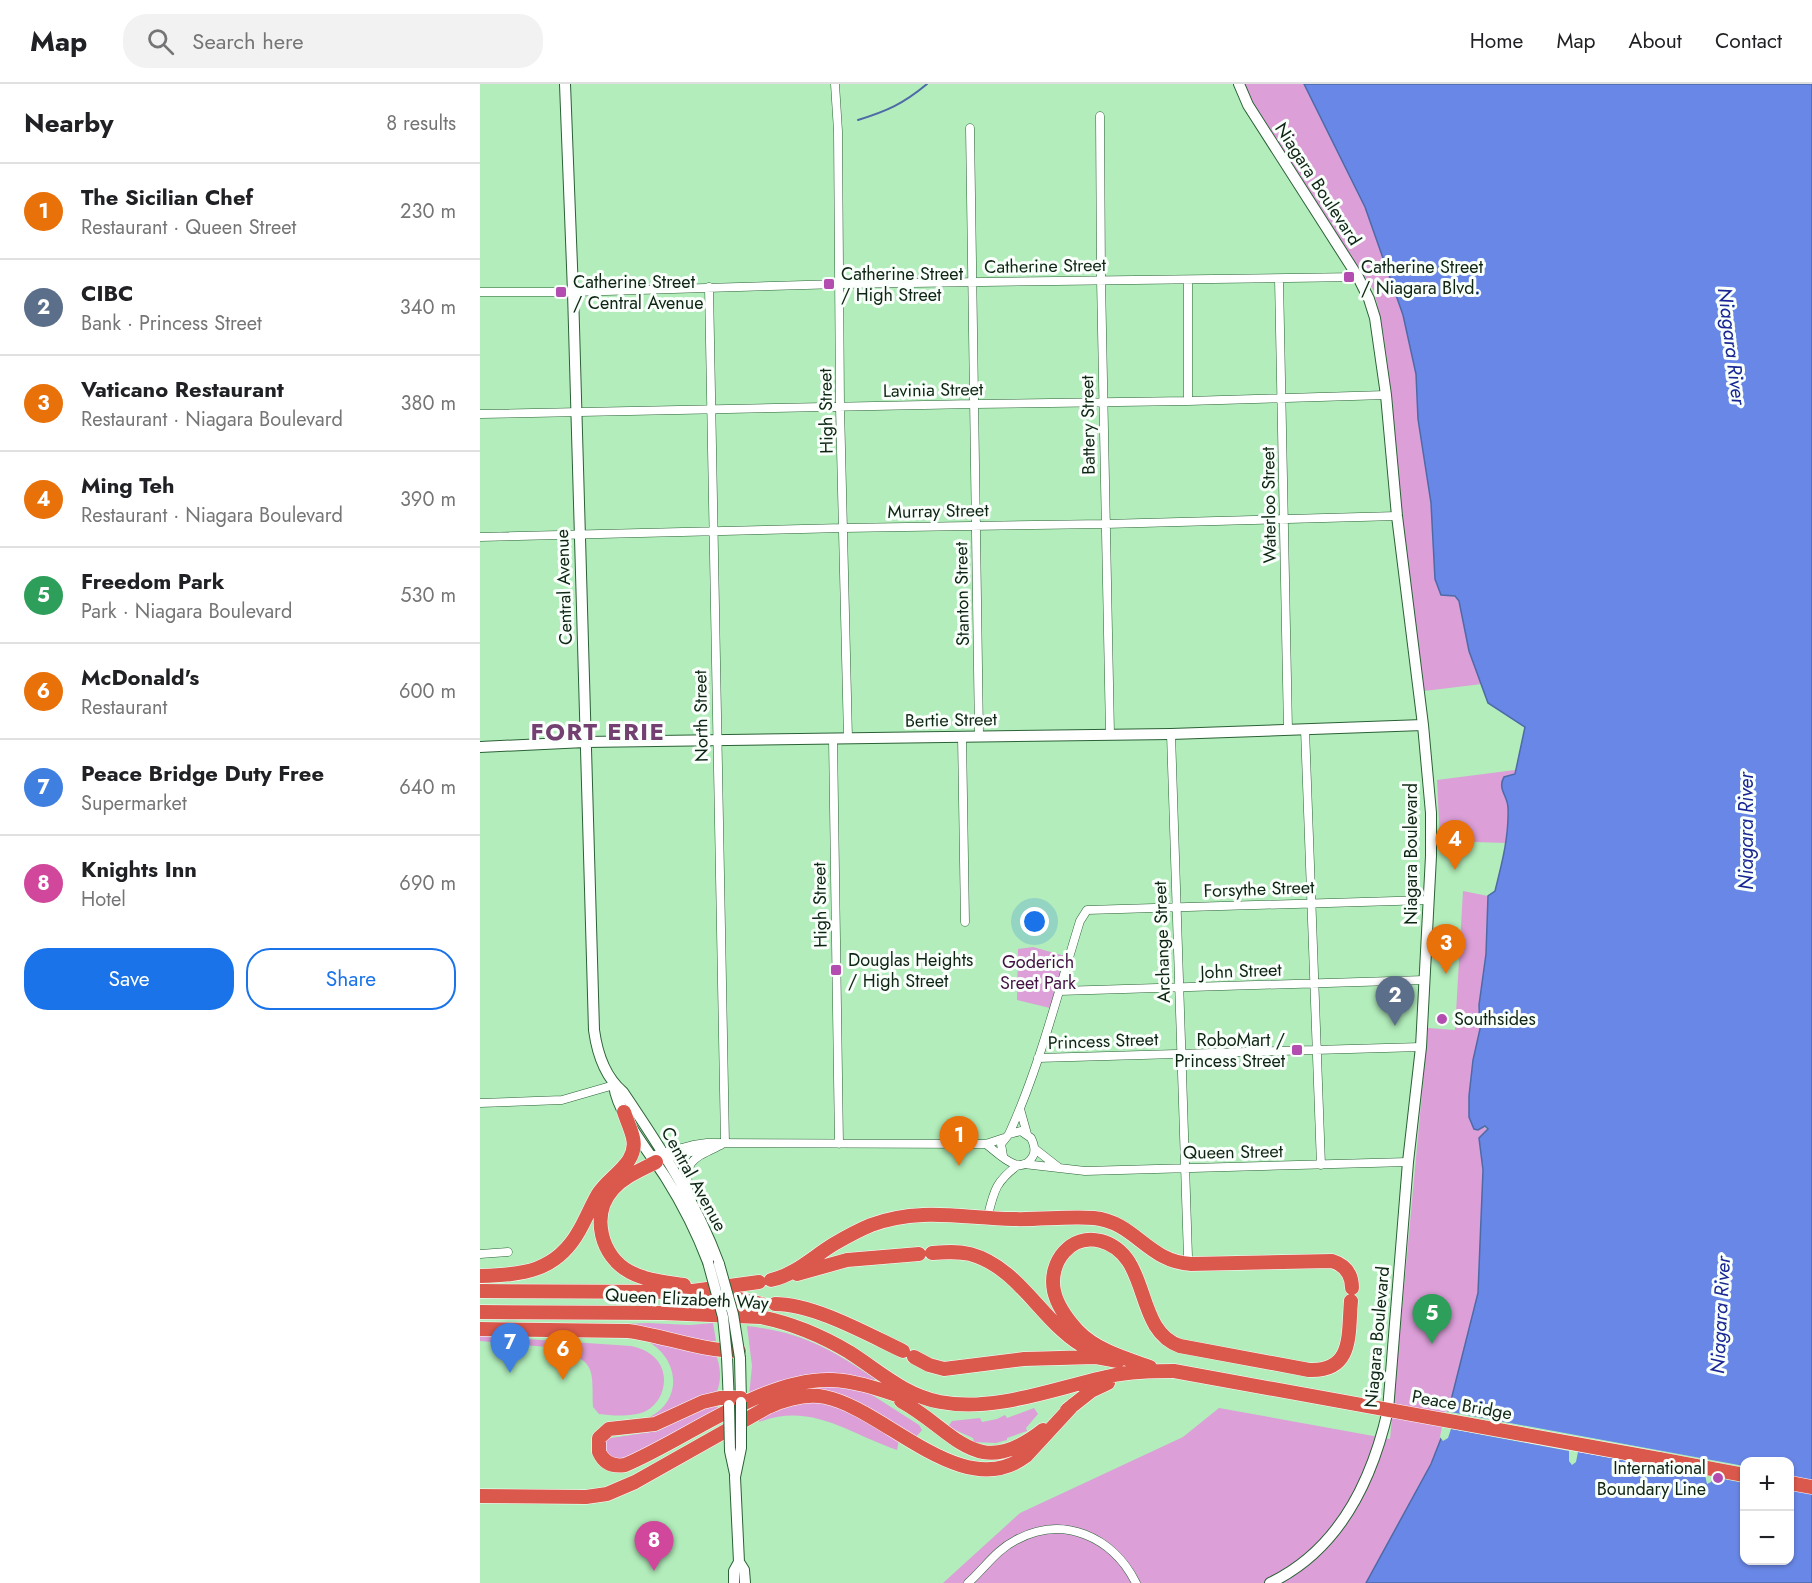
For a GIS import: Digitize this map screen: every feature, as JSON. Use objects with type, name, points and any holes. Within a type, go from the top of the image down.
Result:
[{"type":"highway","points":[[480,1276],[525,1273],[554,1260],[573,1240],[598,1194],[625,1164],[633,1150],[634,1140],[624,1112]]},
{"type":"highway","points":[[611,1178],[659,1157]]},
{"type":"highway","points":[[659,1157],[631,1174],[612,1190],[601,1217],[603,1242],[616,1262],[637,1276],[655,1281],[718,1290],[768,1304],[792,1305],[854,1328],[929,1365],[944,1369],[1024,1359],[1096,1357],[1120,1361]]},
{"type":"highway","points":[[770,1280],[805,1263],[834,1244],[883,1221],[929,1214],[987,1219],[1083,1218],[1104,1220],[1127,1229],[1162,1257],[1184,1264],[1332,1261],[1348,1271],[1351,1295],[1346,1352],[1339,1362],[1330,1368],[1309,1370],[1173,1343],[1161,1335],[1132,1267],[1115,1248],[1100,1241],[1091,1240],[1082,1241],[1067,1248],[1057,1262],[1053,1276],[1054,1291],[1061,1310],[1077,1330],[1098,1346],[1147,1369]]},
{"type":"highway","name":"Queen Elizabeth Way","points":[[480,1291],[685,1292],[718,1290],[770,1280],[836,1262],[926,1253],[962,1253],[990,1262],[1019,1286],[1067,1336],[1098,1354],[1147,1369],[1173,1371]]},
{"type":"highway","name":"Queen Elizabeth Way","points":[[480,1312],[662,1313],[760,1317],[795,1327],[831,1342],[856,1356],[895,1384],[931,1400],[950,1403],[971,1404],[1019,1398],[1147,1369]]},
{"type":"highway","points":[[480,1329],[628,1331],[730,1353]]},
{"type":"highway","points":[[880,1390],[911,1407],[959,1444],[985,1453],[1005,1451],[1022,1444],[1091,1391],[1147,1369]]},
{"type":"highway","name":"Peace Bridge","points":[[1173,1371],[1740,1474]]},
{"type":"highway","points":[[735,1401],[703,1402],[655,1424],[609,1429],[599,1438],[599,1452],[609,1464],[625,1465],[751,1400],[781,1387],[800,1382],[838,1380],[932,1406],[955,1410],[988,1407],[1019,1398]]},
{"type":"highway","points":[[480,1497],[586,1497],[607,1494],[635,1482],[768,1407],[789,1399],[809,1396],[841,1402],[951,1462],[976,1468],[996,1468],[1017,1462],[1026,1456],[1073,1405]]},
{"type":"highway","points":[[1794,1484],[1812,1487]]},
{"type":"main road","name":"Central Avenue","points":[[565,84],[573,292],[592,1011],[596,1042],[602,1061],[614,1085],[615,1097],[690,1198],[733,1314],[730,1353],[735,1401],[730,1451],[735,1477],[739,1562],[744,1570],[745,1583]]},
{"type":"main road","name":"Niagara Boulevard","points":[[1239,84],[1248,105],[1359,277],[1375,318],[1386,395],[1397,516],[1423,725],[1431,813],[1421,1047],[1408,1162],[1388,1409],[1381,1442],[1367,1480],[1348,1511],[1322,1546],[1298,1566],[1270,1583]]},
{"type":"main road","name":"Bertie Street","points":[[480,747],[585,742],[1171,734],[1423,725]]},
{"type":"main road","name":"Central Avenue","points":[[614,1085],[623,1092],[713,1263]]},
{"type":"main road","name":"Central Avenue","points":[[734,1583],[734,1571],[739,1562]]},
{"type":"street","name":"High Street","points":[[835,84],[838,131],[840,407],[848,738]]},
{"type":"street","name":"Battery Street","points":[[1100,116],[1110,734]]},
{"type":"street","name":"Stanton Street","points":[[970,128],[980,735]]},
{"type":"street","name":"Catherine Street","points":[[480,292],[573,292],[1101,279],[1188,281],[1359,277]]},
{"type":"street","name":"Waterloo Street","points":[[1279,279],[1288,730]]},
{"type":"street","points":[[1188,281],[1188,401]]},
{"type":"street","name":"North Street","points":[[709,287],[725,1143]]},
{"type":"street","name":"Lavinia Street","points":[[480,414],[1188,401],[1386,395]]},
{"type":"street","name":"Murray Street","points":[[480,537],[1397,516]]},
{"type":"street","points":[[1305,729],[1321,1165]]},
{"type":"street","name":"Archange Street","points":[[1171,734],[1188,1257]]},
{"type":"street","points":[[962,736],[965,922]]},
{"type":"street","name":"High Street","points":[[833,738],[839,1144]]},
{"type":"street","name":"Forsythe Street","points":[[1059,991],[1080,921],[1087,910],[1429,900]]},
{"type":"street","name":"John Street","points":[[1059,991],[1425,980]]},
{"type":"street","points":[[987,1219],[996,1188],[1003,1176],[1004,1157],[1001,1144],[1020,1108],[1059,991]]},
{"type":"street","name":"Princess Street","points":[[1038,1058],[1421,1047]]},
{"type":"street","points":[[480,1103],[562,1100],[614,1085]]},
{"type":"street","points":[[1020,1108],[1027,1134]]},
{"type":"street","points":[[659,1157],[725,1143],[986,1144],[1021,1131],[1031,1138],[1035,1149],[1030,1160],[1003,1176]]},
{"type":"street","points":[[690,1198],[686,1174],[691,1162],[697,1156],[725,1143]]},
{"type":"street","points":[[986,1144],[1011,1164],[1022,1164]]},
{"type":"street","name":"Queen Street","points":[[1035,1149],[1059,1167]]},
{"type":"street","name":"Queen Street","points":[[1022,1164],[1085,1171],[1408,1162]]},
{"type":"street","points":[[480,1254],[508,1252]]},
{"type":"street","points":[[968,1583],[984,1570],[1003,1548],[1015,1540],[1035,1532],[1057,1529],[1071,1530],[1099,1540],[1121,1558],[1137,1583]]},
{"type":"green space","points":[[1244,84],[1304,84],[1365,207],[1403,315],[1416,374],[1418,419],[1431,503],[1435,579],[1459,601],[1469,651],[1482,684],[1424,691],[1401,528],[1385,344],[1374,291],[1251,102]]},
{"type":"green space","points":[[1515,770],[1515,774],[1504,777],[1502,789],[1508,804],[1507,843],[1440,841],[1437,780]]},
{"type":"green space","points":[[1463,891],[1488,896],[1486,954],[1479,1005],[1480,1029],[1473,1060],[1469,1117],[1488,1130],[1479,1139],[1483,1170],[1478,1293],[1442,1436],[1431,1464],[1366,1583],[943,1583],[1020,1513],[1183,1437],[1219,1408],[1390,1439],[1428,1028],[1455,1030]]},
{"type":"green space","name":"Goderich Sreet Park","points":[[1033,947],[1065,956],[1050,1008],[1017,1000],[1018,949]]},
{"type":"green space","points":[[713,1323],[716,1341],[706,1342],[625,1327],[625,1324],[690,1325]]},
{"type":"green space","points":[[747,1326],[800,1337],[844,1359],[875,1379],[874,1381],[860,1378],[749,1396],[752,1366]]},
{"type":"green space","points":[[480,1336],[631,1346],[641,1349],[656,1359],[660,1365],[664,1379],[661,1394],[652,1407],[641,1413],[617,1416],[599,1414],[593,1407],[589,1368],[585,1362],[568,1355],[569,1349],[480,1341]]},
{"type":"green space","points":[[645,1340],[715,1354],[720,1374],[716,1393],[651,1420],[650,1417],[669,1399],[673,1377],[665,1356]]},
{"type":"green space","points":[[847,1387],[869,1393],[919,1425],[922,1430],[916,1437],[795,1389]]},
{"type":"green space","points":[[819,1401],[846,1410],[899,1440],[897,1450],[830,1422],[813,1418],[778,1417],[759,1422],[758,1419],[787,1406]]},
{"type":"green space","points":[[715,1405],[721,1410],[619,1462],[606,1457],[604,1439],[658,1431]]},
{"type":"green space","points":[[1034,1408],[1038,1414],[1026,1428],[1027,1431],[996,1443],[974,1442],[973,1438],[948,1427],[952,1421],[980,1418],[982,1422],[1005,1415],[1007,1418]]},
{"type":"water","name":"Niagara River","points":[[1304,84],[1812,84],[1812,1583],[1366,1583],[1431,1464],[1442,1436],[1478,1293],[1483,1170],[1479,1138],[1488,1129],[1485,1126],[1478,1130],[1474,1129],[1469,1117],[1469,1096],[1473,1060],[1480,1029],[1479,1005],[1486,954],[1488,896],[1495,891],[1507,829],[1508,804],[1502,789],[1502,781],[1504,777],[1515,774],[1525,727],[1488,703],[1469,651],[1459,601],[1455,596],[1441,595],[1435,579],[1431,503],[1418,419],[1416,374],[1403,315],[1365,207]]},
{"type":"pier","points":[[1445,1411],[1740,1465],[1740,1482],[1713,1477],[1707,1484],[1705,1475],[1578,1452],[1576,1462],[1572,1465],[1569,1461],[1569,1451],[1451,1429],[1448,1438],[1443,1441],[1440,1437]]},
{"type":"waterway","points":[[858,120],[894,106],[927,84]]},
{"type":"place","name":"Catherine Street / Niagara Blvd.","points":[[1349,277]]},
{"type":"place","name":"Catherine Street / High Street","points":[[829,284]]},
{"type":"place","name":"Catherine Street / Central Avenue","points":[[561,292]]},
{"type":"place","name":"Ming Teh","points":[[1455,870]]},
{"type":"place","name":"Douglas Heights / High Street","points":[[836,970]]},
{"type":"place","name":"Vaticano Restaurant","points":[[1446,974]]},
{"type":"place","name":"Southsides","points":[[1442,1019]]},
{"type":"place","name":"CIBC","points":[[1395,1026]]},
{"type":"place","name":"RoboMart / Princess Street","points":[[1297,1050]]},
{"type":"place","name":"The Sicilian Chef","points":[[959,1166]]},
{"type":"place","name":"Freedom Park","points":[[1432,1344]]},
{"type":"place","name":"Peace Bridge Duty Free","points":[[510,1373]]},
{"type":"place","name":"McDonald's","points":[[563,1380]]},
{"type":"place","name":"International Boundary Line","points":[[1718,1478]]},
{"type":"place","name":"Knights Inn","points":[[654,1571]]},
{"type":"district","name":"FORT ERIE","points":[[598,732]]}]
